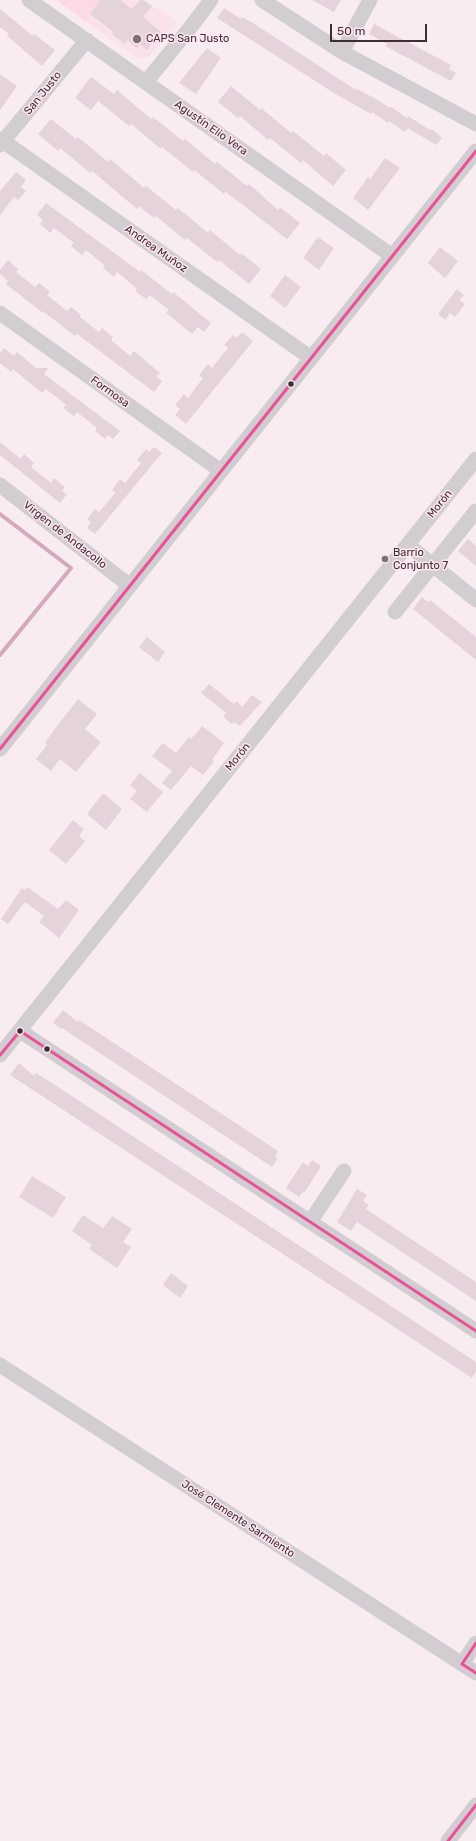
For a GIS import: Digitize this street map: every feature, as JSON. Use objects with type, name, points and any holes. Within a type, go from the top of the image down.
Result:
[{"type":"street","name":"Agustín Elio Vera","points":[[29,0],[392,256]]},
{"type":"street","points":[[146,82],[190,28],[210,0]]},
{"type":"street","points":[[262,0],[342,52],[476,124]]},
{"type":"street","points":[[342,52],[370,0]]},
{"type":"street","name":"San Justo","points":[[1,142],[87,40]]},
{"type":"street","name":"Andrea Muñoz","points":[[1,142],[311,358]]},
{"type":"street","points":[[0,749],[476,151]]},
{"type":"street","name":"Formosa","points":[[0,313],[221,471]]},
{"type":"street","name":"Morón","points":[[0,1055],[476,459]]},
{"type":"street","name":"Virgen de Andacollo","points":[[0,485],[130,586]]},
{"type":"street","points":[[395,612],[476,511]]},
{"type":"street","points":[[408,545],[476,600]]},
{"type":"street","points":[[20,1031],[476,1331]]},
{"type":"street","points":[[310,1222],[344,1171]]},
{"type":"street","name":"José Clemente Sarmiento","points":[[0,1364],[476,1673]]},
{"type":"street","points":[[462,1664],[476,1643]]},
{"type":"street","points":[[448,1841],[476,1805]]},
{"type":"shaded area","points":[[56,0],[100,0],[85,21]]},
{"type":"shaded area","name":"CAPS San Justo","points":[[100,0],[143,0],[178,22],[149,57],[137,58],[85,21]]},
{"type":"building","name":"CAPS San Justo","points":[[100,0],[120,0],[132,9],[140,0],[143,0],[152,6],[143,17],[161,32],[147,50],[140,44],[137,48],[127,40],[125,44],[112,34],[114,32],[90,14]]},
{"type":"building","points":[[312,0],[341,0],[334,12]]},
{"type":"building","points":[[224,8],[241,19],[242,17],[253,23],[356,90],[357,89],[374,98],[390,108],[391,107],[407,118],[408,116],[430,130],[432,129],[442,138],[436,145],[408,128],[405,132],[389,121],[388,123],[372,112],[371,114],[337,95],[217,18]]},
{"type":"building","points":[[0,9],[33,36],[34,34],[55,50],[42,66],[7,36],[9,34],[0,27]]},
{"type":"building","points":[[374,24],[451,65],[449,69],[456,73],[451,81],[385,46],[387,44],[369,34]]},
{"type":"building","points":[[207,48],[221,58],[196,94],[179,83]]},
{"type":"building","points":[[0,74],[17,86],[0,110]]},
{"type":"building","points":[[91,77],[114,94],[117,90],[151,119],[153,117],[183,141],[185,139],[215,164],[217,162],[247,186],[249,184],[278,210],[280,207],[300,223],[287,239],[226,192],[224,194],[194,170],[193,172],[162,147],[161,149],[131,124],[129,126],[98,101],[91,110],[75,98]]},
{"type":"building","points":[[231,86],[291,133],[293,131],[324,156],[326,153],[346,170],[333,186],[303,160],[301,163],[270,138],[268,140],[240,116],[238,118],[218,102]]},
{"type":"building","points":[[51,119],[76,139],[78,137],[108,162],[110,159],[144,188],[146,186],[176,210],[178,208],[208,233],[210,230],[240,255],[241,253],[261,269],[249,284],[219,260],[217,262],[187,238],[185,240],[156,216],[154,218],[139,206],[137,209],[92,171],[90,173],[60,148],[58,151],[38,134]]},
{"type":"building","points":[[385,158],[400,168],[368,210],[353,198],[368,177],[370,179]]},
{"type":"building","points":[[16,172],[26,180],[21,187],[26,191],[18,200],[14,197],[0,215],[0,191]]},
{"type":"building","points":[[46,203],[140,272],[141,270],[172,294],[173,292],[211,323],[204,332],[198,327],[192,334],[166,313],[169,310],[150,295],[146,299],[135,291],[137,289],[117,272],[114,277],[103,268],[105,266],[86,250],[82,255],[71,246],[74,243],[54,228],[50,233],[40,224],[43,220],[37,215]]},
{"type":"building","points":[[318,237],[334,248],[319,270],[303,258]]},
{"type":"building","points":[[440,247],[458,261],[445,278],[428,263]]},
{"type":"building","points":[[8,260],[18,269],[16,272],[35,287],[39,283],[50,292],[47,295],[67,311],[71,307],[81,315],[80,317],[99,332],[102,328],[113,337],[111,340],[130,356],[134,351],[160,373],[156,376],[162,381],[154,392],[77,334],[75,336],[44,312],[43,313],[6,284],[8,281],[0,274],[0,270]]},
{"type":"building","points":[[285,275],[301,287],[285,308],[270,296]]},
{"type":"building","points":[[457,289],[464,295],[460,300],[465,304],[455,317],[450,313],[445,320],[438,314]]},
{"type":"building","points":[[242,332],[253,341],[186,424],[175,415],[180,409],[175,405],[184,394],[188,398],[203,378],[199,375],[208,364],[212,368],[228,348],[224,345],[233,335],[237,338]]},
{"type":"building","points":[[4,348],[14,356],[17,352],[36,368],[48,368],[44,374],[120,431],[113,439],[108,435],[105,439],[95,431],[97,428],[77,412],[74,416],[63,408],[66,405],[46,389],[42,393],[13,369],[11,372],[0,363],[0,353]]},
{"type":"building","points":[[0,442],[21,459],[24,454],[34,463],[31,467],[51,483],[54,478],[65,487],[62,491],[67,494],[60,503],[0,455]]},
{"type":"building","points":[[154,447],[162,453],[95,534],[87,528],[91,522],[87,519],[95,509],[99,512],[116,492],[112,490],[120,479],[125,483],[141,463],[137,460],[146,449],[149,452]]},
{"type":"building","points":[[468,539],[476,546],[476,566],[458,551]]},
{"type":"building","points":[[422,597],[428,602],[430,600],[476,637],[476,660],[413,609]]},
{"type":"building","points":[[147,637],[165,652],[158,662],[139,647]]},
{"type":"building","points":[[209,684],[234,704],[236,701],[242,707],[252,695],[262,702],[240,726],[234,722],[232,724],[223,717],[226,713],[201,693]]},
{"type":"building","points":[[78,699],[97,714],[85,729],[101,742],[76,772],[60,759],[51,771],[36,759],[47,745],[45,742]]},
{"type":"building","points":[[202,726],[224,743],[212,760],[214,762],[203,775],[191,766],[171,790],[162,783],[172,771],[152,756],[163,743],[176,753],[189,737],[191,739]]},
{"type":"building","points":[[140,773],[163,792],[147,812],[130,799],[137,791],[130,785]]},
{"type":"building","points":[[103,793],[122,809],[106,830],[87,814]]},
{"type":"building","points":[[73,820],[84,829],[79,836],[85,841],[66,864],[49,850]]},
{"type":"building","points":[[27,887],[58,909],[66,900],[79,910],[59,938],[39,922],[44,916],[25,902],[8,924],[1,919],[22,888],[25,890]]},
{"type":"building","points":[[63,1010],[78,1022],[79,1020],[278,1151],[275,1157],[278,1158],[272,1167],[53,1023]]},
{"type":"building","points":[[19,1063],[34,1076],[36,1073],[52,1083],[476,1362],[476,1371],[472,1378],[10,1075]]},
{"type":"building","points":[[312,1160],[321,1166],[305,1192],[303,1191],[299,1197],[286,1188],[303,1162],[308,1166]]},
{"type":"building","points":[[32,1176],[66,1197],[53,1218],[19,1197]]},
{"type":"building","points":[[357,1189],[367,1195],[363,1201],[369,1205],[366,1209],[476,1282],[476,1301],[357,1222],[351,1231],[337,1222]]},
{"type":"building","points":[[83,1215],[103,1228],[112,1216],[132,1229],[123,1242],[131,1247],[117,1268],[89,1249],[92,1245],[72,1231]]},
{"type":"building","points":[[171,1273],[188,1286],[180,1298],[163,1285]]},
{"type":"waterway","points":[[0,514],[71,568],[0,655]]},
{"type":"transit line","points":[[0,749],[476,151]]},
{"type":"transit line","points":[[0,1055],[20,1031],[476,1331]]},
{"type":"transit line","points":[[476,1643],[462,1664],[476,1673]]},
{"type":"transit line","points":[[448,1841],[476,1805]]},
{"type":"place","name":"CAPS San Justo","points":[[137,39]]},
{"type":"place","name":"Barrio Conjunto 7","points":[[385,559]]}]
